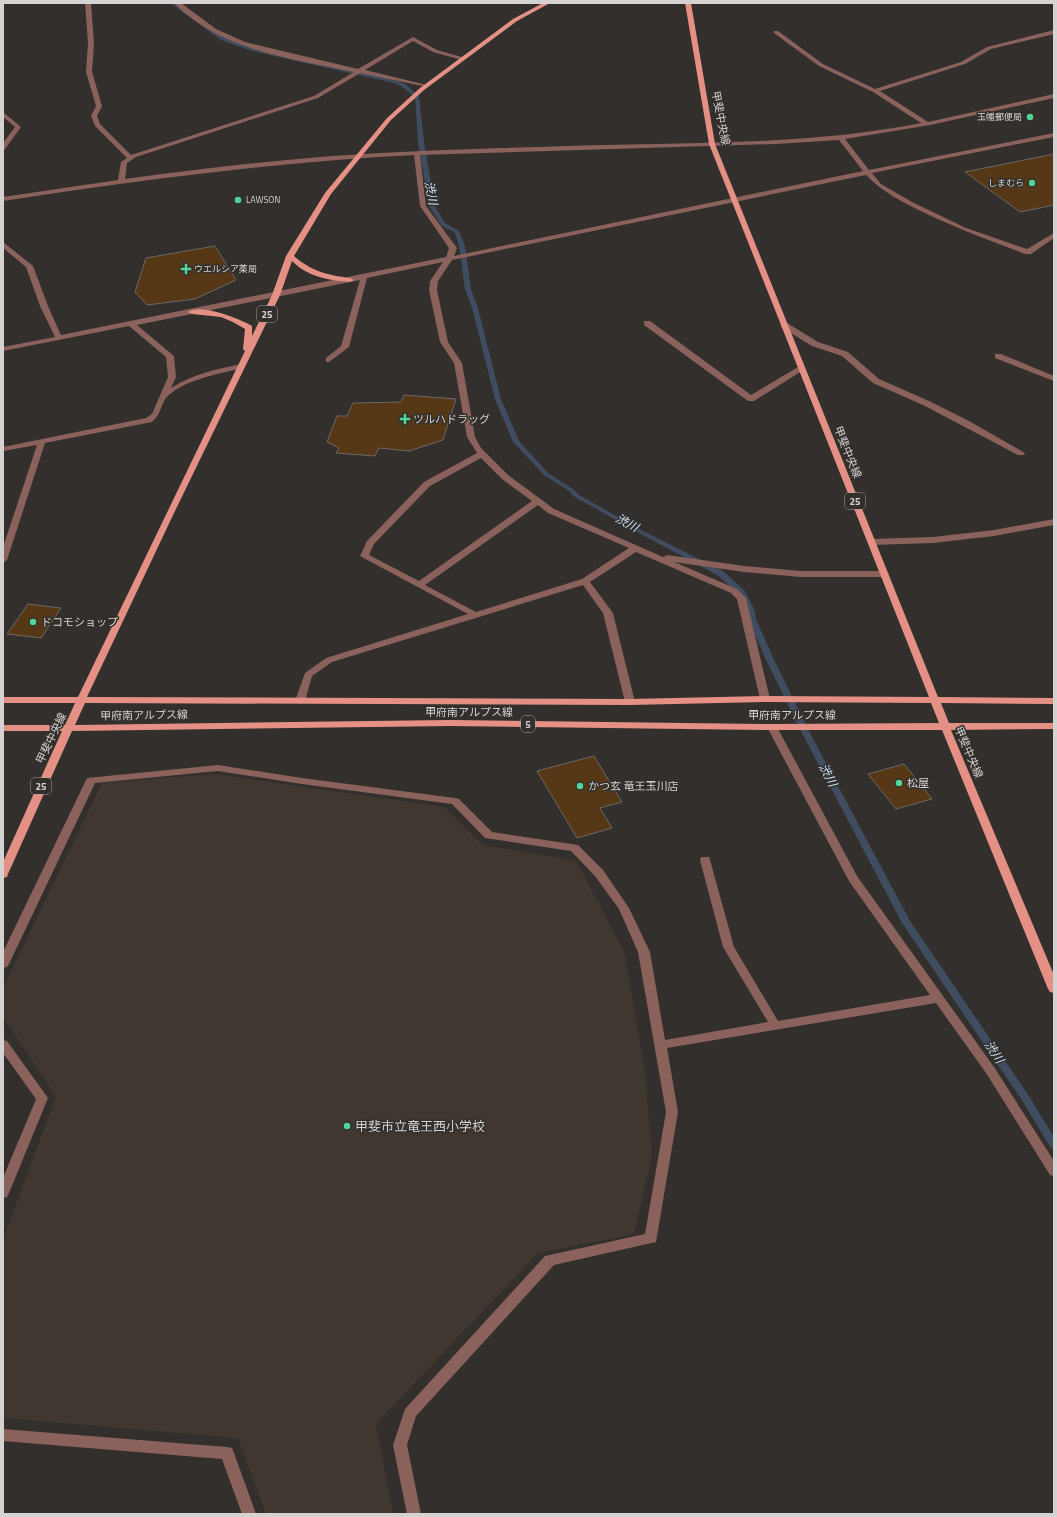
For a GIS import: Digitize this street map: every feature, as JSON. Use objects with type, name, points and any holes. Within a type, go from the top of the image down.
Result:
[{"type":"main road","name":"25","points":[[82,700],[276,295],[290,256],[328,193],[389,119],[425,86],[514,20],[546,3]]},
{"type":"main road","name":"甲斐中央線","points":[[688,3],[712,144],[945,726],[1054,989]]},
{"type":"main road","points":[[290,256],[302,268],[322,277],[350,280]]},
{"type":"main road","points":[[192,312],[226,315],[249,328],[247,355]]},
{"type":"main road","name":"甲府南アルプス線","points":[[3,700],[630,702],[765,699],[1054,701]]},
{"type":"main road","name":"甲斐中央線","points":[[3,874],[82,700]]},
{"type":"main road","name":"甲府南アルプス線","points":[[3,728],[450,723],[772,727],[1054,726]]},
{"type":"street","points":[[88,3],[92,43],[90,72],[99,106],[94,116],[97,125],[131,158]]},
{"type":"street","points":[[177,3],[218,32],[229,38],[255,47],[425,86]]},
{"type":"street","points":[[776,32],[820,65],[875,91],[926,123]]},
{"type":"street","points":[[875,91],[963,63],[989,48],[1054,32]]},
{"type":"street","points":[[121,180],[124,162],[131,158],[316,97],[413,39],[435,51],[462,58]]},
{"type":"street","points":[[3,199],[121,180],[296,161],[359,156],[417,153],[785,143],[841,138],[888,131],[1054,96]]},
{"type":"street","points":[[3,114],[18,127],[3,148]]},
{"type":"street","points":[[3,349],[350,280],[734,199],[1054,135]]},
{"type":"street","points":[[841,138],[879,185],[910,203],[964,229],[1028,252],[1054,235]]},
{"type":"street","points":[[417,153],[423,206],[453,248],[449,259],[434,281],[432,290],[444,342],[458,363],[471,437],[477,449],[505,477],[551,510],[734,591],[741,598],[765,699]]},
{"type":"street","points":[[1042,243],[1054,246]]},
{"type":"street","points":[[3,244],[29,266],[44,306],[59,338]]},
{"type":"street","points":[[330,360],[345,346],[364,277]]},
{"type":"street","points":[[646,323],[751,399],[802,369]]},
{"type":"street","points":[[3,449],[150,420],[155,415],[172,377],[170,356],[131,324]]},
{"type":"street","points":[[784,325],[814,344],[845,354],[876,381],[966,422],[1021,453]]},
{"type":"street","points":[[998,356],[1054,378]]},
{"type":"street","points":[[162,399],[176,387],[193,378],[242,366]]},
{"type":"street","points":[[3,560],[42,441]]},
{"type":"street","points":[[476,615],[364,556],[370,543],[427,484],[482,454]]},
{"type":"street","points":[[419,585],[538,501]]},
{"type":"street","points":[[872,542],[933,540],[994,533],[1052,523]]},
{"type":"street","points":[[300,701],[308,675],[329,660],[585,581],[636,548]]},
{"type":"street","points":[[655,556],[744,569],[800,574],[885,574]]},
{"type":"street","points":[[585,581],[608,613],[630,702]]},
{"type":"street","points":[[772,727],[853,878],[990,1070],[1054,1170]]},
{"type":"street","points":[[3,964],[91,780],[218,768],[302,781],[455,800],[489,835],[574,848],[599,873],[624,908],[644,952],[672,1112],[651,1238],[550,1260],[410,1413],[400,1445],[414,1514]]},
{"type":"street","points":[[705,860],[729,947],[775,1025]]},
{"type":"street","points":[[660,1045],[938,998]]},
{"type":"street","points":[[3,1044],[42,1098],[3,1193]]},
{"type":"street","points":[[3,1435],[227,1453],[249,1514]]},
{"type":"shaded area","name":"甲斐市立竜王西小学校","points":[[214,774],[444,807],[483,845],[576,861],[624,951],[645,1071],[652,1156],[634,1234],[538,1253],[376,1424],[393,1514],[266,1514],[238,1438],[3,1418],[3,1239],[56,1097],[3,1017],[3,988],[102,783]]},
{"type":"building","points":[[1054,154],[1054,205],[1020,212],[965,172]]},
{"type":"building","name":"ウエルシア薬局","points":[[215,246],[236,280],[195,299],[147,305],[135,292],[146,258]]},
{"type":"building","points":[[404,395],[456,399],[443,440],[409,451],[379,448],[375,456],[336,453],[339,448],[327,442],[337,416],[347,416],[353,403],[401,402]]},
{"type":"building","points":[[28,604],[61,608],[41,638],[7,634]]},
{"type":"building","name":"かつ玄 竜王玉川店","points":[[594,756],[622,802],[600,808],[612,828],[577,838],[537,771]]},
{"type":"building","points":[[904,764],[932,799],[896,809],[868,774]]},
{"type":"waterway","name":"渋川","points":[[173,3],[187,13]]},
{"type":"waterway","name":"渋川","points":[[205,26],[223,39],[251,49],[396,82],[403,85],[417,97],[421,142],[432,206],[443,224],[457,232],[462,246],[468,289],[475,308],[498,399],[516,442],[546,474],[571,490],[577,496],[641,532],[720,573],[742,593],[751,611],[752,619],[771,662],[807,735],[906,923],[1026,1099],[1054,1145]]},
{"type":"place","name":"玉幡郵便局","points":[[1030,117]]},
{"type":"place","name":"しまむら","points":[[1032,183]]},
{"type":"place","name":"LAWSON","points":[[238,200]]},
{"type":"place","name":"ウエルシア薬局","points":[[186,269]]},
{"type":"place","name":"ツルハドラッグ","points":[[405,419]]},
{"type":"place","name":"ドコモショップ","points":[[33,622]]},
{"type":"place","name":"松屋","points":[[899,783]]},
{"type":"place","name":"かつ玄 竜王玉川店","points":[[580,786]]},
{"type":"place","name":"甲斐市立竜王西小学校","points":[[347,1126]]}]
